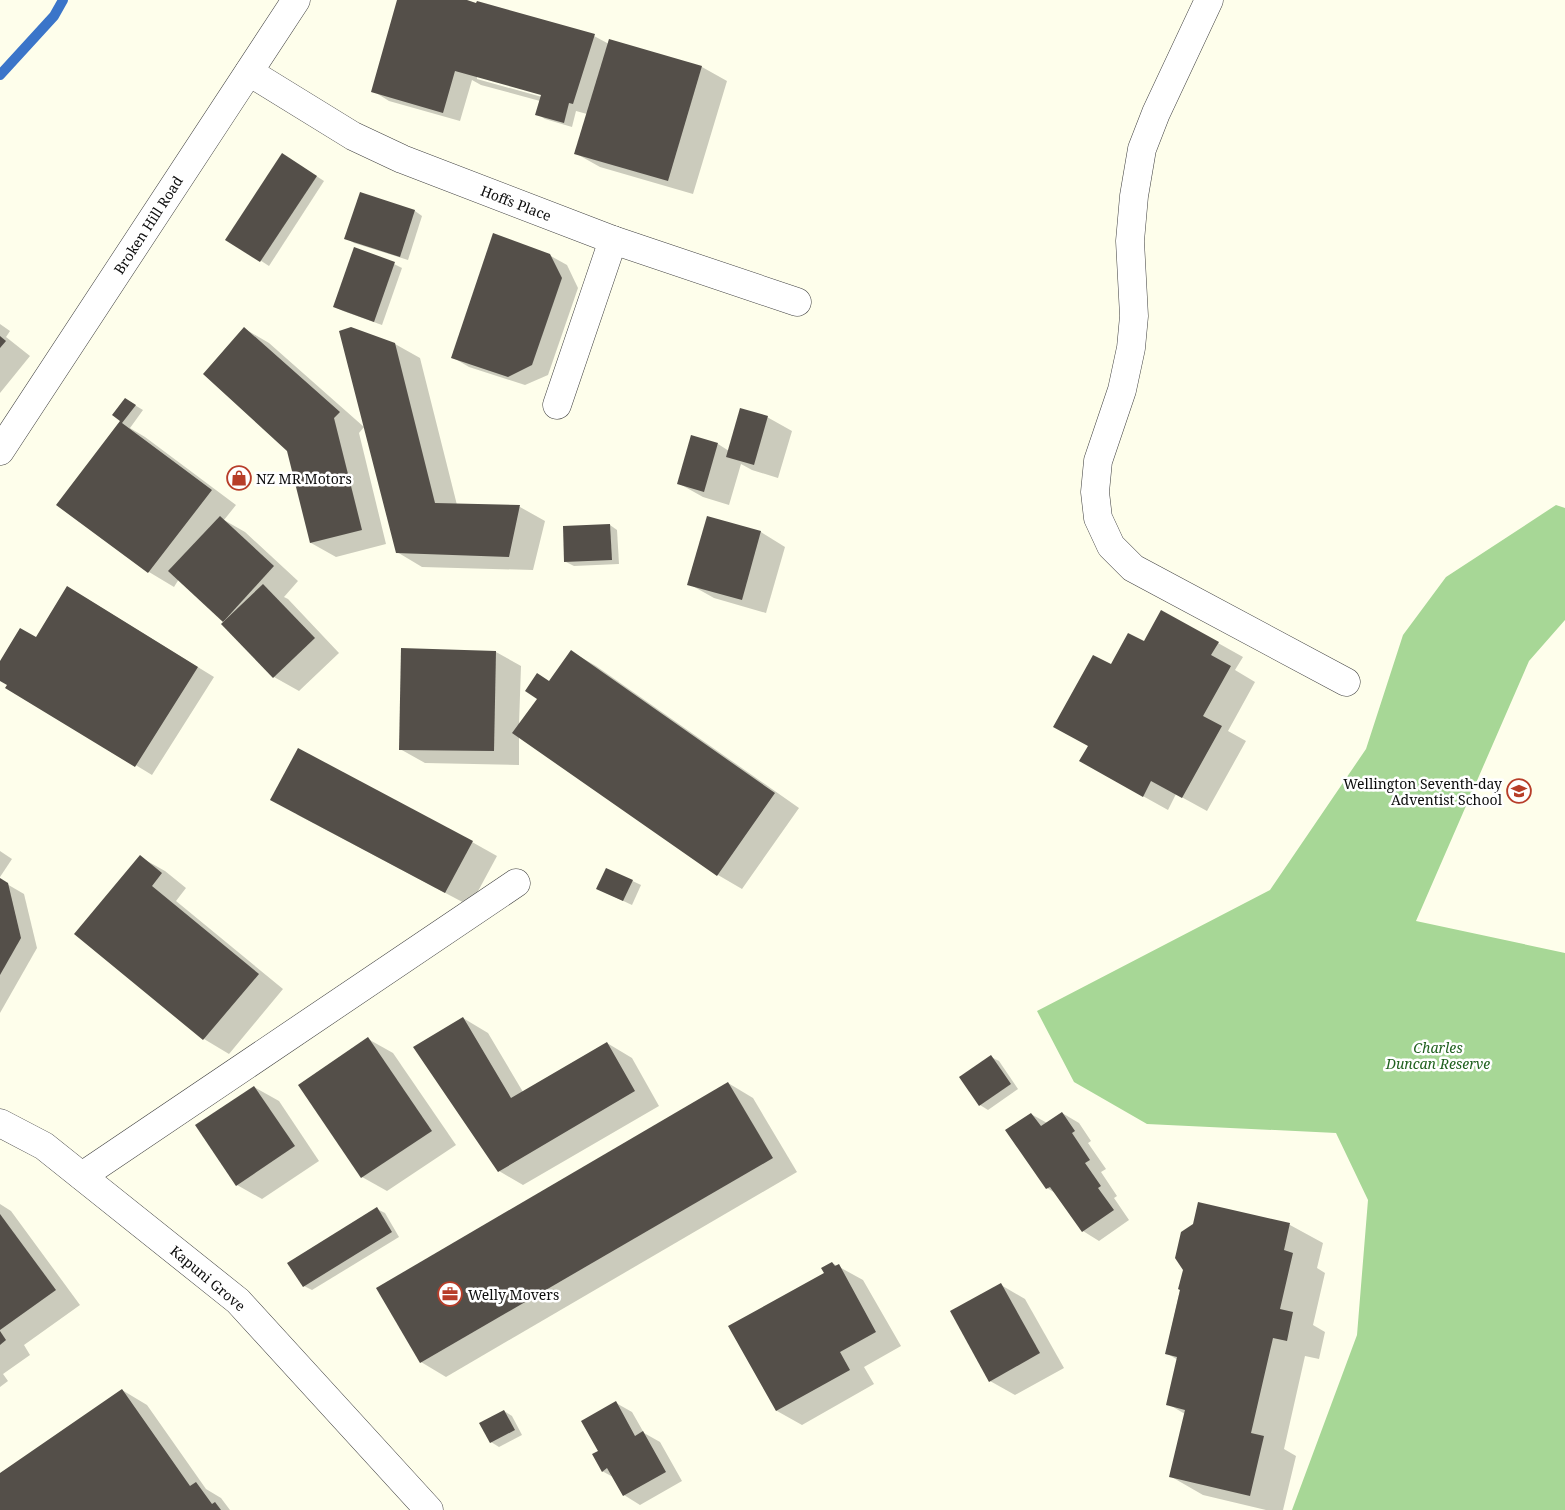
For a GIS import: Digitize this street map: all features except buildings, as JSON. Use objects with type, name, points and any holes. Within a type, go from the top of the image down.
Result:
[{"type":"street","name":"Broken Hill Road","points":[[0,451],[296,0]]},
{"type":"street","points":[[1209,0],[1156,113],[1142,150],[1134,196],[1130,241],[1134,316],[1131,348],[1122,390],[1098,461],[1095,492],[1098,518],[1111,546],[1133,568],[1346,682]]},
{"type":"street","name":"Hoffs Place","points":[[249,72],[361,140],[402,159],[613,240],[797,302]]},
{"type":"street","points":[[557,405],[613,240]]},
{"type":"street","points":[[82,1176],[516,883]]},
{"type":"street","name":"Kapuni Grove","points":[[0,1122],[44,1146],[238,1301],[429,1510]]},
{"type":"green space","name":"Charles Duncan Reserve","points":[[1556,505],[1565,508],[1565,620],[1529,661],[1416,921],[1565,953],[1565,1510],[1292,1510],[1357,1335],[1368,1200],[1336,1133],[1147,1124],[1074,1082],[1037,1011],[1270,890],[1366,749],[1403,635],[1446,577]]},
{"type":"waterway","points":[[0,75],[54,16],[63,0]]},
{"type":"place","name":"NZ MR Motors","points":[[239,478]]},
{"type":"place","name":"Wellington Seventh-day Adventist School","points":[[1519,791]]},
{"type":"place","name":"Welly Movers","points":[[450,1294]]}]
